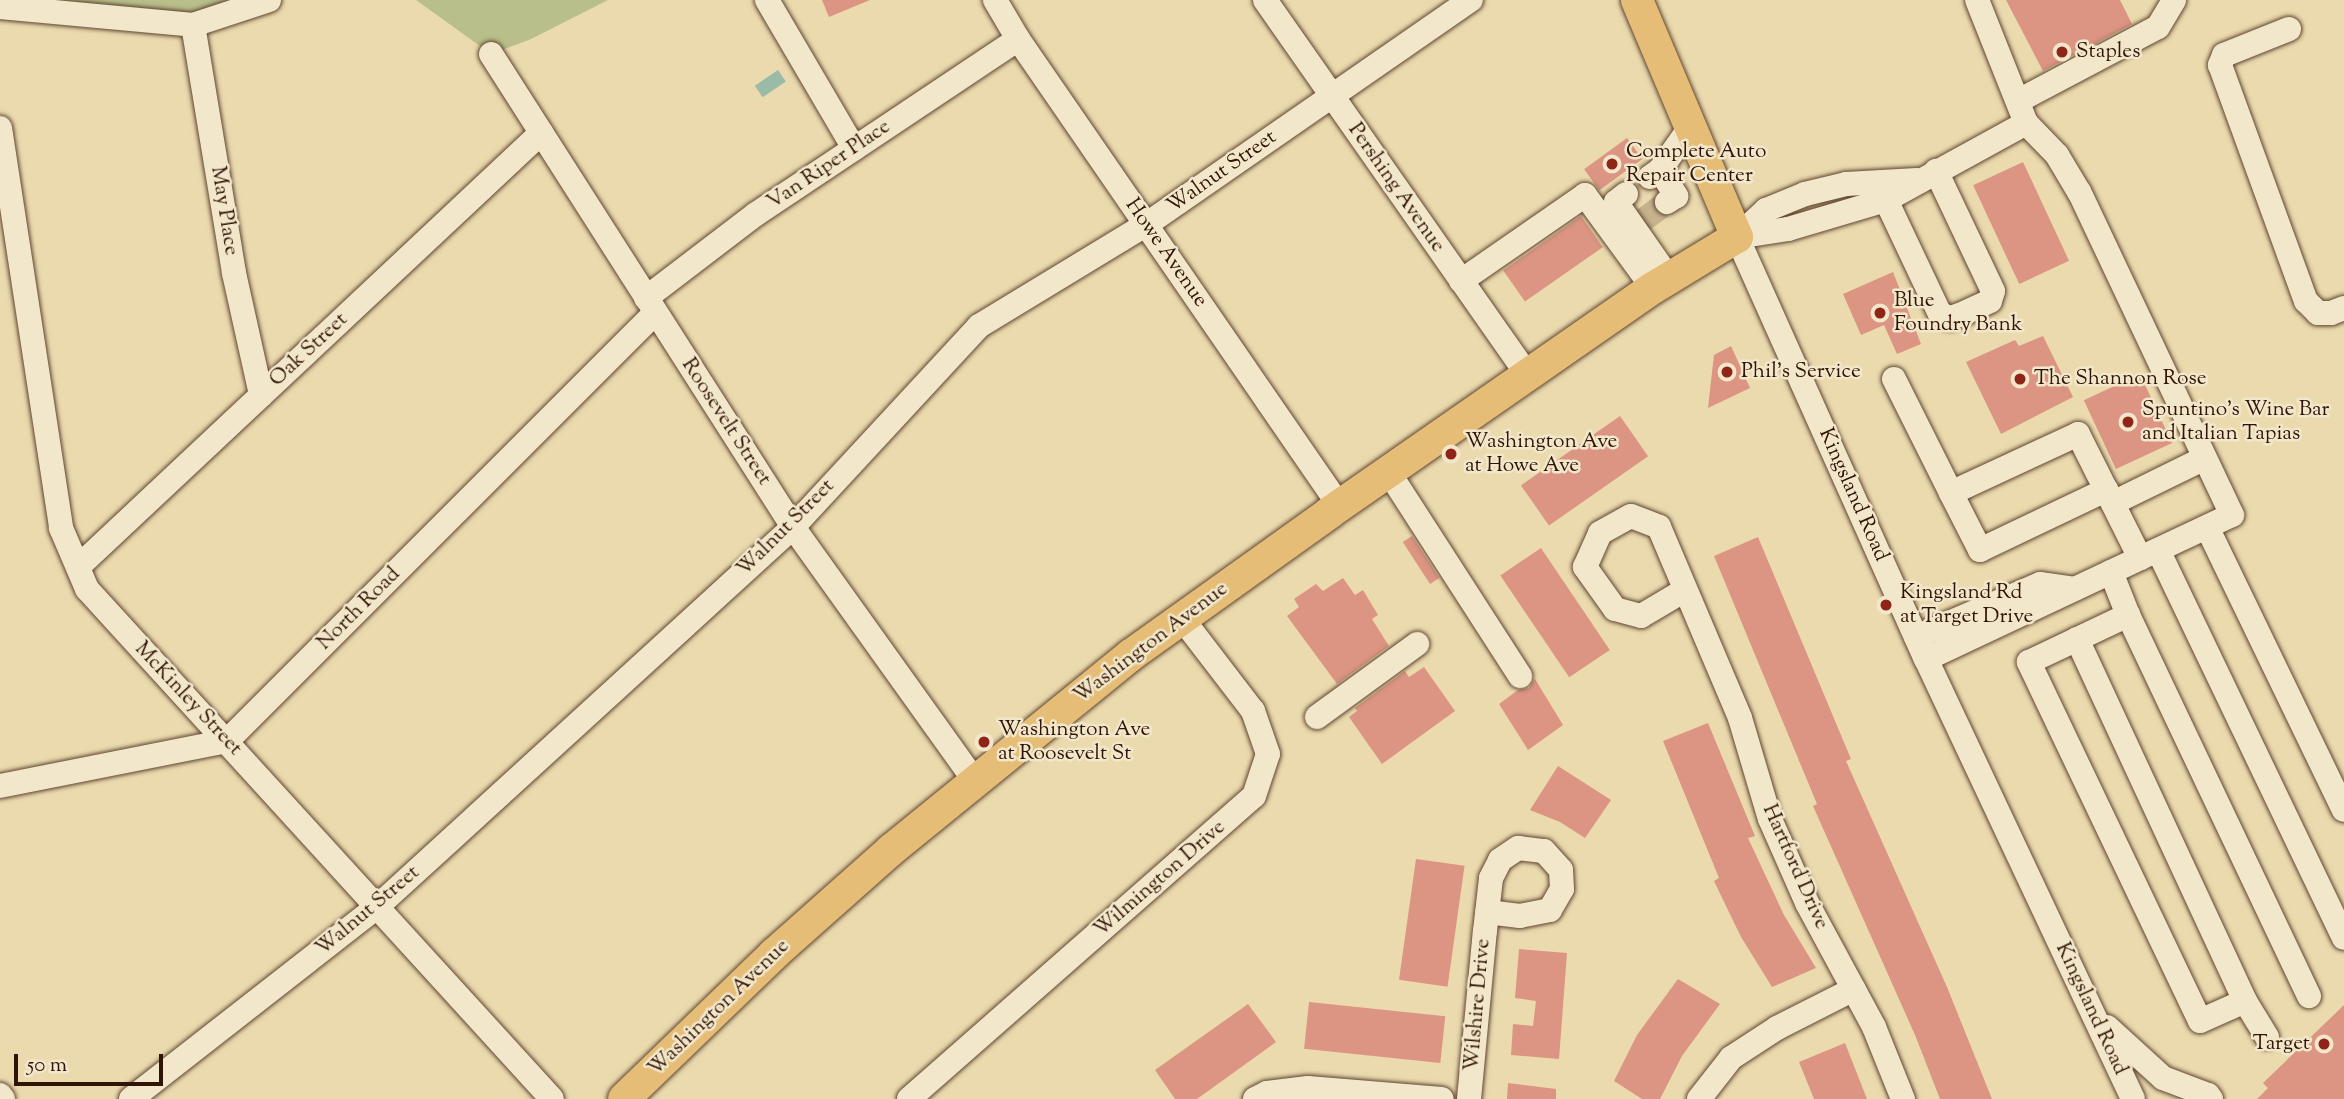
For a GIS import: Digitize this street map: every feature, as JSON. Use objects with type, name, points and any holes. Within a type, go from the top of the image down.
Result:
[{"type":"main road","name":"Kingsland Road","points":[[1637,0],[1737,237]]},
{"type":"main road","points":[[1661,283],[1737,237]]},
{"type":"main road","name":"Washington Avenue","points":[[624,1099],[784,945],[975,781],[1181,617],[1661,283]]},
{"type":"street","points":[[0,6],[193,25],[269,0]]},
{"type":"street","points":[[767,0],[854,148]]},
{"type":"street","name":"Howe Avenue","points":[[995,0],[1018,39],[1339,505]]},
{"type":"street","name":"Pershing Avenue","points":[[1265,0],[1528,376]]},
{"type":"street","name":"Walnut Street","points":[[131,1099],[378,906],[793,527],[979,326],[1147,224],[1471,0]]},
{"type":"street","points":[[1921,648],[2040,584],[2075,589],[2232,515],[2079,192],[2057,155],[2022,112],[1977,0]]},
{"type":"street","points":[[1737,237],[1788,229],[1886,200],[1928,176],[2022,112],[2158,27],[2174,0]]},
{"type":"street","name":"May Place","points":[[193,25],[234,273],[261,395]]},
{"type":"street","points":[[2289,30],[2224,55],[2220,65],[2306,301],[2318,313],[2331,313],[2344,308]]},
{"type":"street","name":"Van Riper Place","points":[[650,306],[756,214],[1018,39]]},
{"type":"street","name":"Roosevelt Street","points":[[491,54],[793,527],[975,781]]},
{"type":"street","points":[[1661,185],[1691,126]]},
{"type":"street","name":"McKinley Street","points":[[0,128],[61,528],[87,589],[552,1099]]},
{"type":"street","name":"Oak Street","points":[[78,567],[541,133]]},
{"type":"street","points":[[1886,200],[1940,314],[1950,318],[1990,301],[1993,292],[1928,176]]},
{"type":"street","points":[[1737,237],[1766,210],[1805,194],[1846,184],[1928,176]]},
{"type":"street","points":[[1461,281],[1585,195],[1661,283]]},
{"type":"street","points":[[1632,213],[1661,283]]},
{"type":"street","name":"Kingsland Road","points":[[1737,237],[1921,648],[2133,1099]]},
{"type":"street","name":"North Road","points":[[227,741],[650,306]]},
{"type":"street","points":[[1894,379],[1980,550],[2205,458]]},
{"type":"street","points":[[1951,493],[2078,434],[2109,496],[2149,554],[2344,938]]},
{"type":"street","points":[[1388,471],[1520,676]]},
{"type":"street","points":[[2207,527],[2344,810]]},
{"type":"street","points":[[2111,572],[2128,615],[2309,996]]},
{"type":"street","name":"Hartford Drive","points":[[1685,590],[1740,718],[1770,819],[1807,903],[1874,1027],[1903,1099]]},
{"type":"street","points":[[2128,615],[2029,662],[2200,1021],[2245,1001]]},
{"type":"street","name":"Wilmington Drive","points":[[909,1099],[1254,796],[1268,754],[1253,711],[1181,617]]},
{"type":"street","points":[[2077,639],[2245,1001],[2267,1037]]},
{"type":"street","points":[[1317,717],[1417,644]]},
{"type":"street","points":[[0,786],[227,741]]},
{"type":"street","name":"Wilshire Drive","points":[[1469,1099],[1487,912]]},
{"type":"street","points":[[1699,1099],[1731,1058],[1777,1028],[1854,989]]},
{"type":"street","points":[[2094,1014],[2144,1064],[2163,1078],[2207,1098]]},
{"type":"street","points":[[1255,1099],[1267,1093],[1308,1088],[1442,1099]]},
{"type":"green space","points":[[0,0],[268,0],[194,24]]},
{"type":"green space","points":[[416,0],[608,0],[531,39],[491,54]]},
{"type":"shaded area","points":[[778,70],[786,82],[763,97],[755,86]]},
{"type":"building","points":[[822,0],[870,0],[829,17]]},
{"type":"building","name":"Staples","points":[[2006,0],[2120,0],[2132,24],[2043,71]]},
{"type":"building","name":"Complete Auto Repair Center","points":[[1627,138],[1642,159],[1599,190],[1584,169]]},
{"type":"building","points":[[2023,162],[2069,261],[2019,284],[1973,185]]},
{"type":"building","points":[[1581,216],[1603,247],[1525,302],[1503,270]]},
{"type":"building","name":"Blue Foundry Bank","points":[[1893,272],[1921,344],[1897,354],[1884,325],[1861,335],[1843,294]]},
{"type":"building","name":"The Shannon Rose","points":[[2043,336],[2073,397],[2001,434],[1966,362],[2015,340],[2019,346]]},
{"type":"building","name":"Phil's Service","points":[[1731,346],[1750,388],[1708,408],[1714,355]]},
{"type":"building","name":"Spuntino's Wine Bar and Italian Tapias","points":[[2140,374],[2172,443],[2116,469],[2084,400]]},
{"type":"building","points":[[1620,416],[1648,456],[1549,526],[1521,485]]},
{"type":"building","points":[[1412,536],[1439,578],[1430,584],[1403,542]]},
{"type":"building","points":[[1758,537],[1851,759],[1846,761],[1947,987],[1992,1099],[1940,1099],[1915,1035],[1813,806],[1817,804],[1714,556]]},
{"type":"building","points":[[1541,548],[1610,650],[1569,677],[1500,575]]},
{"type":"building","points":[[1343,578],[1355,595],[1363,590],[1378,615],[1372,619],[1389,646],[1337,684],[1287,616],[1299,607],[1294,599],[1316,584],[1323,591]]},
{"type":"building","points":[[1424,667],[1455,711],[1382,764],[1349,717],[1357,711],[1355,708],[1405,671],[1409,677]]},
{"type":"building","points":[[1535,679],[1563,725],[1528,750],[1499,704],[1518,690],[1529,688]]},
{"type":"building","points":[[1708,723],[1755,836],[1748,838],[1784,915],[1816,968],[1772,987],[1741,937],[1714,881],[1719,878],[1663,741]]},
{"type":"building","points":[[1558,766],[1611,800],[1585,838],[1560,822],[1530,810]]},
{"type":"building","points":[[1416,859],[1465,866],[1448,987],[1399,980]]},
{"type":"building","points":[[1519,949],[1567,953],[1559,1059],[1511,1055],[1513,1024],[1533,1026],[1536,1001],[1515,998]]},
{"type":"building","points":[[1678,979],[1720,1004],[1682,1056],[1660,1099],[1642,1099],[1614,1081],[1637,1035]]},
{"type":"building","points":[[1309,1002],[1445,1016],[1440,1063],[1304,1049]]},
{"type":"building","points":[[1248,1004],[1276,1042],[1197,1099],[1175,1099],[1155,1070]]},
{"type":"building","name":"Target","points":[[2344,1005],[2344,1099],[2257,1099],[2268,1088],[2263,1083]]},
{"type":"building","points":[[1845,1043],[1867,1099],[1814,1099],[1799,1062]]},
{"type":"building","points":[[1508,1083],[1556,1089],[1556,1099],[1507,1099]]},
{"type":"tunnel","points":[[1642,221],[1667,202]]},
{"type":"place","name":"Staples","points":[[2062,52]]},
{"type":"place","name":"Complete Auto Repair Center","points":[[1612,164]]},
{"type":"place","name":"Blue Foundry Bank","points":[[1880,313]]},
{"type":"place","name":"Phil's Service","points":[[1727,372]]},
{"type":"place","name":"The Shannon Rose","points":[[2020,379]]},
{"type":"place","name":"Spuntino's Wine Bar and Italian Tapias","points":[[2128,422]]},
{"type":"place","name":"Washington Ave at Howe Ave","points":[[1451,454]]},
{"type":"place","name":"Kingsland Rd at Target Drive","points":[[1886,605]]},
{"type":"place","name":"Washington Ave at Roosevelt St","points":[[984,742]]},
{"type":"place","name":"Target","points":[[2324,1044]]}]
